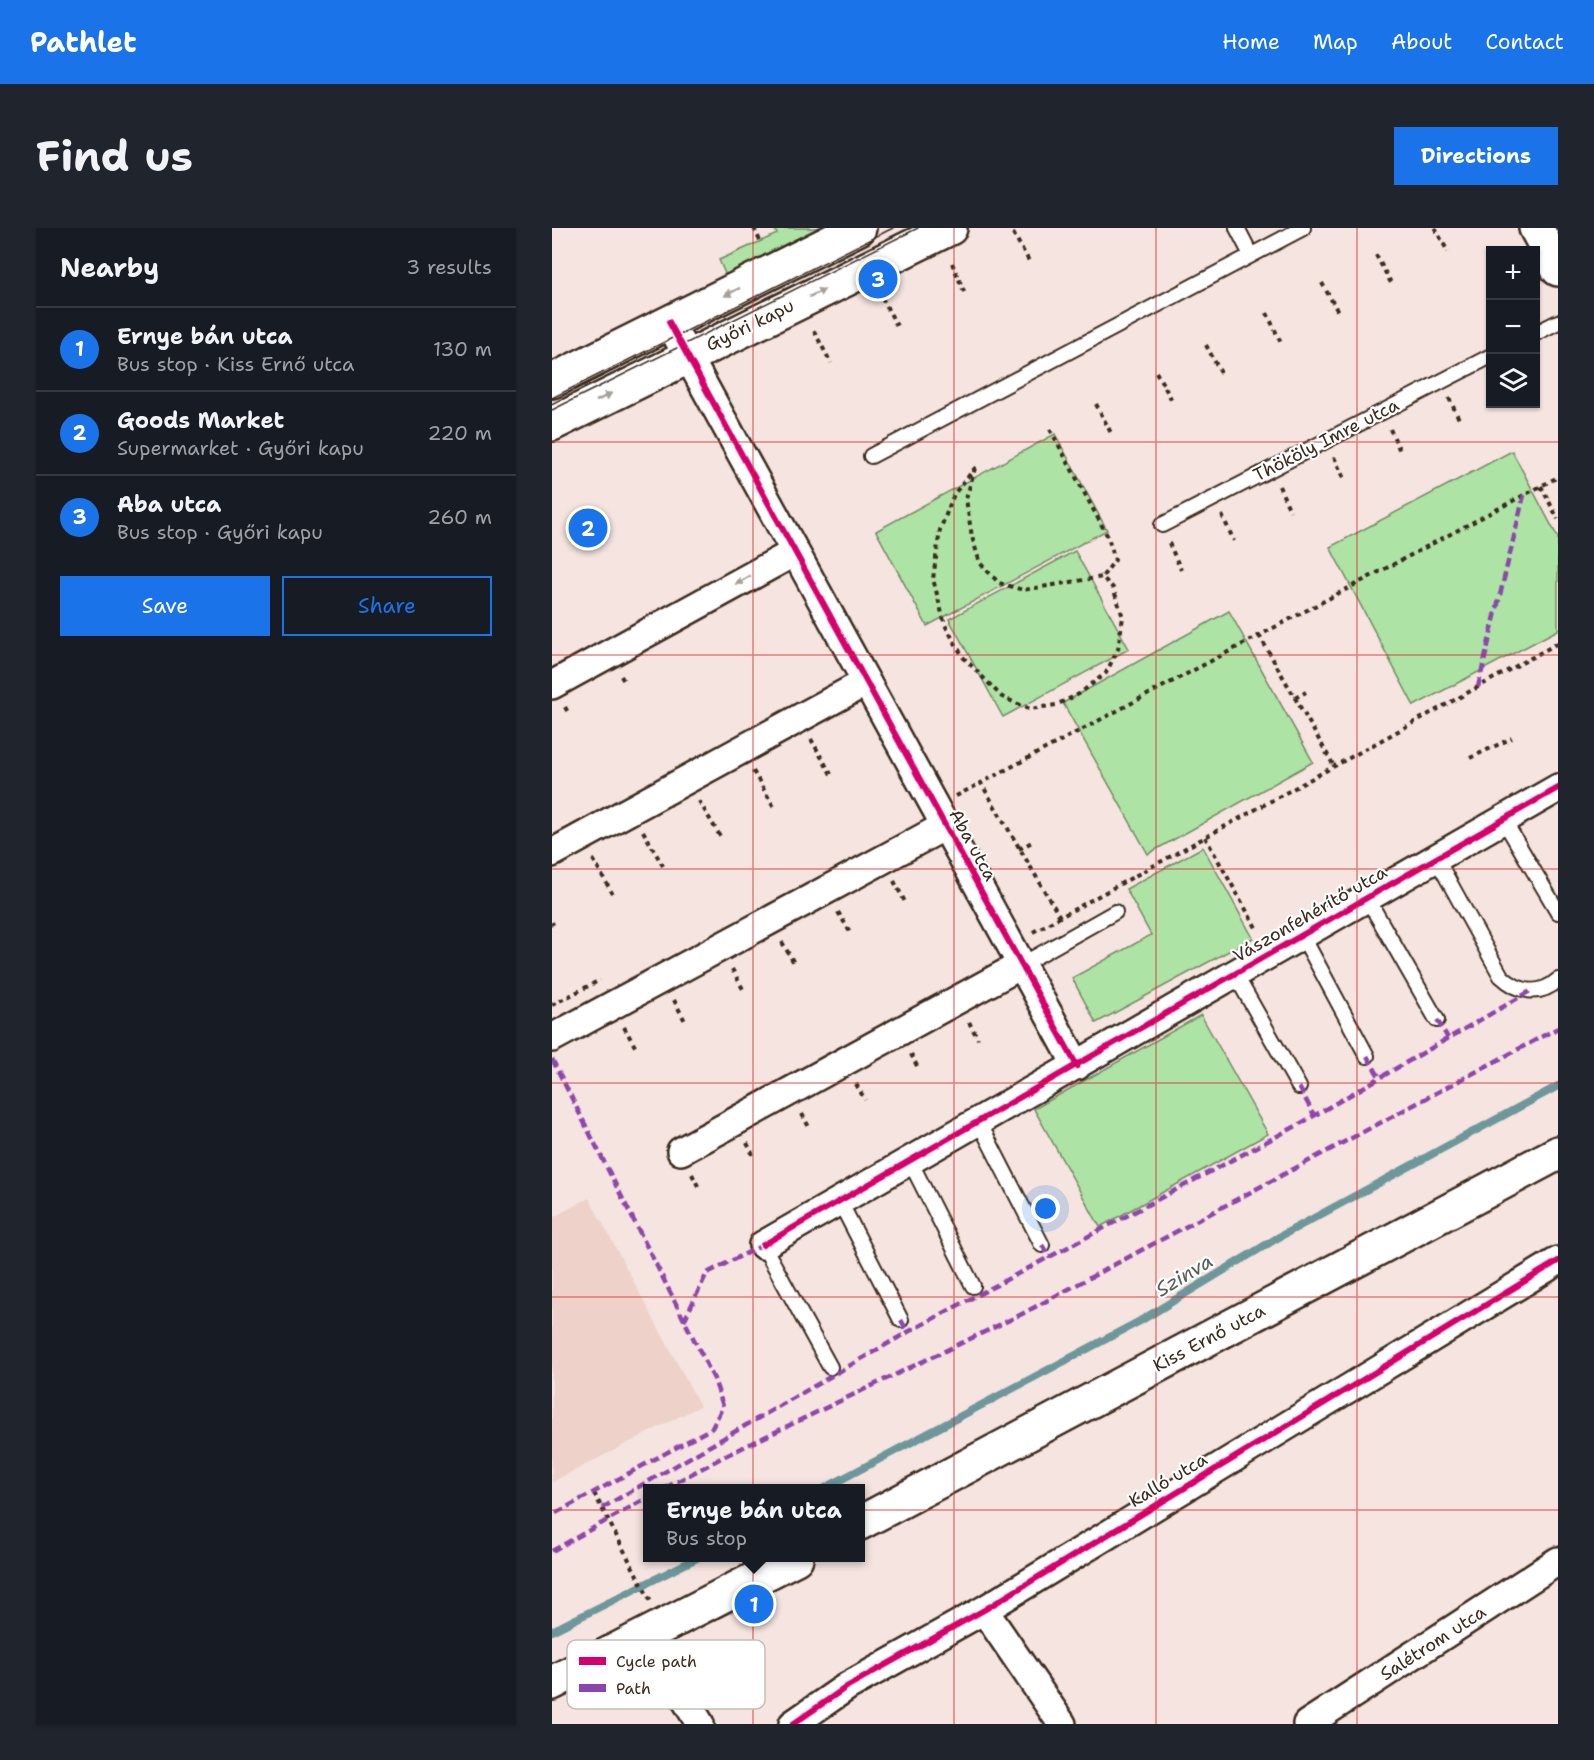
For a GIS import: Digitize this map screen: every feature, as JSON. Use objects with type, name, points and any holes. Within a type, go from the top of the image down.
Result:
[{"type":"street","name":"Győri kapu","points":[[552,381],[859,228]]},
{"type":"street","name":"Győri kapu","points":[[552,424],[950,228]]},
{"type":"street","points":[[1536,228],[1558,269]]},
{"type":"street","name":"Aba utca","points":[[669,322],[1077,1066]]},
{"type":"street","points":[[552,685],[795,552]]},
{"type":"street","points":[[552,853],[866,682]]},
{"type":"street","name":"Vászonfehérítő utca","points":[[1077,1066],[1558,788]]},
{"type":"street","name":"Aba utca","points":[[552,1038],[945,826]]},
{"type":"street","points":[[681,1151],[1016,955]]},
{"type":"street","points":[[763,1245],[1077,1066]]},
{"type":"street","name":"Kiss Ernő utca","points":[[865,1521],[1558,1153]]},
{"type":"street","name":"Kalló utca","points":[[793,1724],[848,1686],[984,1610],[1558,1261]]},
{"type":"street","points":[[638,1640],[787,1562]]},
{"type":"street","name":"Salétrom utca","points":[[1307,1724],[1558,1562]]},
{"type":"street","points":[[984,1610],[1062,1724]]},
{"type":"street","points":[[648,1635],[651,1640]]},
{"type":"street","points":[[552,1683],[567,1676]]},
{"type":"street","points":[[691,1709],[700,1724]]},
{"type":"lane","points":[[1237,228],[1251,255]]},
{"type":"lane","points":[[871,456],[1303,228]]},
{"type":"lane","points":[[1540,331],[1558,322]]},
{"type":"lane","name":"Thököly Imre utca","points":[[1162,525],[1486,359]]},
{"type":"lane","points":[[1503,819],[1558,912]]},
{"type":"lane","points":[[1436,858],[1500,976],[1514,989],[1532,990],[1550,987],[1558,980]]},
{"type":"lane","points":[[1367,898],[1437,1020]]},
{"type":"lane","points":[[1016,955],[1115,912]]},
{"type":"lane","points":[[1302,935],[1367,1056]]},
{"type":"lane","points":[[1235,974],[1299,1087]]},
{"type":"lane","points":[[979,1122],[1042,1245]]},
{"type":"lane","points":[[910,1161],[973,1286]]},
{"type":"lane","points":[[840,1202],[901,1320]]},
{"type":"lane","points":[[763,1245],[830,1367]]},
{"type":"path","points":[[754,228],[761,243]]},
{"type":"path","points":[[1435,228],[1448,252]]},
{"type":"path","points":[[1013,232],[1029,261]]},
{"type":"path","points":[[1376,255],[1392,283]]},
{"type":"path","points":[[952,263],[965,294]]},
{"type":"path","points":[[1322,284],[1338,312]]},
{"type":"path","points":[[882,298],[898,328]]},
{"type":"path","points":[[1267,313],[1281,343]]},
{"type":"path","points":[[814,331],[831,363]]},
{"type":"path","points":[[1206,345],[1222,375]]},
{"type":"path","points":[[1156,372],[1173,402]]},
{"type":"path","points":[[1096,404],[1112,435]]},
{"type":"path","points":[[1050,429],[1108,537],[1115,560],[1102,577],[1023,590],[999,583],[980,563],[972,537],[966,499],[975,468],[954,494],[940,530],[933,579],[945,625],[963,657],[1002,697],[1030,709],[1056,705],[1079,694],[1106,673],[1118,649],[1123,617],[1113,588],[1102,577]]},
{"type":"path","points":[[1327,440],[1345,481]]},
{"type":"path","points":[[1271,469],[1290,511]]},
{"type":"path","points":[[1059,917],[981,783],[1558,477]]},
{"type":"path","points":[[1541,486],[1558,519]]},
{"type":"path","points":[[1214,499],[1234,541]]},
{"type":"path","points":[[1162,525],[1181,570]]},
{"type":"path","points":[[1259,635],[1334,766]]},
{"type":"path","points":[[1016,955],[1059,917],[1558,643]]},
{"type":"path","points":[[1295,698],[1306,692]]},
{"type":"path","points":[[798,718],[832,776]]},
{"type":"path","points":[[1470,759],[1512,738]]},
{"type":"path","points":[[740,750],[774,807]]},
{"type":"path","points":[[686,780],[720,836]]},
{"type":"path","points":[[631,810],[663,866]]},
{"type":"path","points":[[1205,837],[1234,883],[1270,954]]},
{"type":"path","points":[[580,838],[612,893]]},
{"type":"path","points":[[1019,849],[1032,842]]},
{"type":"path","points":[[594,1493],[648,1597]]},
{"type":"shaded area","points":[[589,1198],[700,1406],[552,1482],[552,1218]]},
{"type":"green space","points":[[774,228],[836,228],[727,278],[719,260],[777,234]]},
{"type":"green space","points":[[1055,434],[1107,530],[927,626],[876,531]]},
{"type":"green space","points":[[1512,451],[1558,538],[1558,630],[1414,706],[1330,547]]},
{"type":"green space","points":[[1075,551],[1129,649],[1003,717],[949,619]]},
{"type":"green space","points":[[1229,611],[1313,762],[1148,854],[1063,703]]},
{"type":"green space","points":[[1203,847],[1253,938],[1096,1023],[1072,978],[1151,935],[1126,889]]},
{"type":"green space","points":[[1201,1015],[1268,1134],[1100,1227],[1034,1109]]},
{"type":"waterway","name":"Szinva","points":[[833,1484],[1140,1321],[1279,1237],[1558,1086]]},
{"type":"waterway","name":"Szinva","points":[[552,1631],[689,1562]]},
{"type":"tram line","points":[[552,398],[893,228]]},
{"type":"tram line","points":[[552,410],[918,228]]},
{"type":"marked path","points":[[1478,687],[1524,495]]},
{"type":"marked path","points":[[644,1484],[908,1332],[1298,1125],[1532,990]]},
{"type":"marked path","points":[[1437,1020],[1448,1038]]},
{"type":"marked path","points":[[672,1484],[725,1456],[1020,1315],[1558,1028]]},
{"type":"marked path","points":[[1367,1056],[1380,1078]]},
{"type":"marked path","points":[[552,1059],[714,1379],[723,1406],[712,1428],[552,1515]]},
{"type":"marked path","points":[[1299,1087],[1314,1115]]},
{"type":"marked path","points":[[684,1321],[707,1273],[763,1245]]},
{"type":"marked path","points":[[1042,1245],[1050,1258]]},
{"type":"marked path","points":[[901,1320],[908,1332]]},
{"type":"marked path","points":[[602,1508],[643,1484]]},
{"type":"marked path","points":[[552,1551],[643,1500]]},
{"type":"cycle path","points":[[669,322],[1077,1066]]},
{"type":"cycle path","points":[[763,1245],[1558,788]]},
{"type":"cycle path","points":[[793,1724],[848,1686],[984,1610],[1558,1261]]},
{"type":"place","name":"Aba utca","points":[[878,279]]},
{"type":"place","name":"Goods Market","points":[[588,528]]},
{"type":"place","name":"Ernye bán utca","points":[[754,1604]]}]
